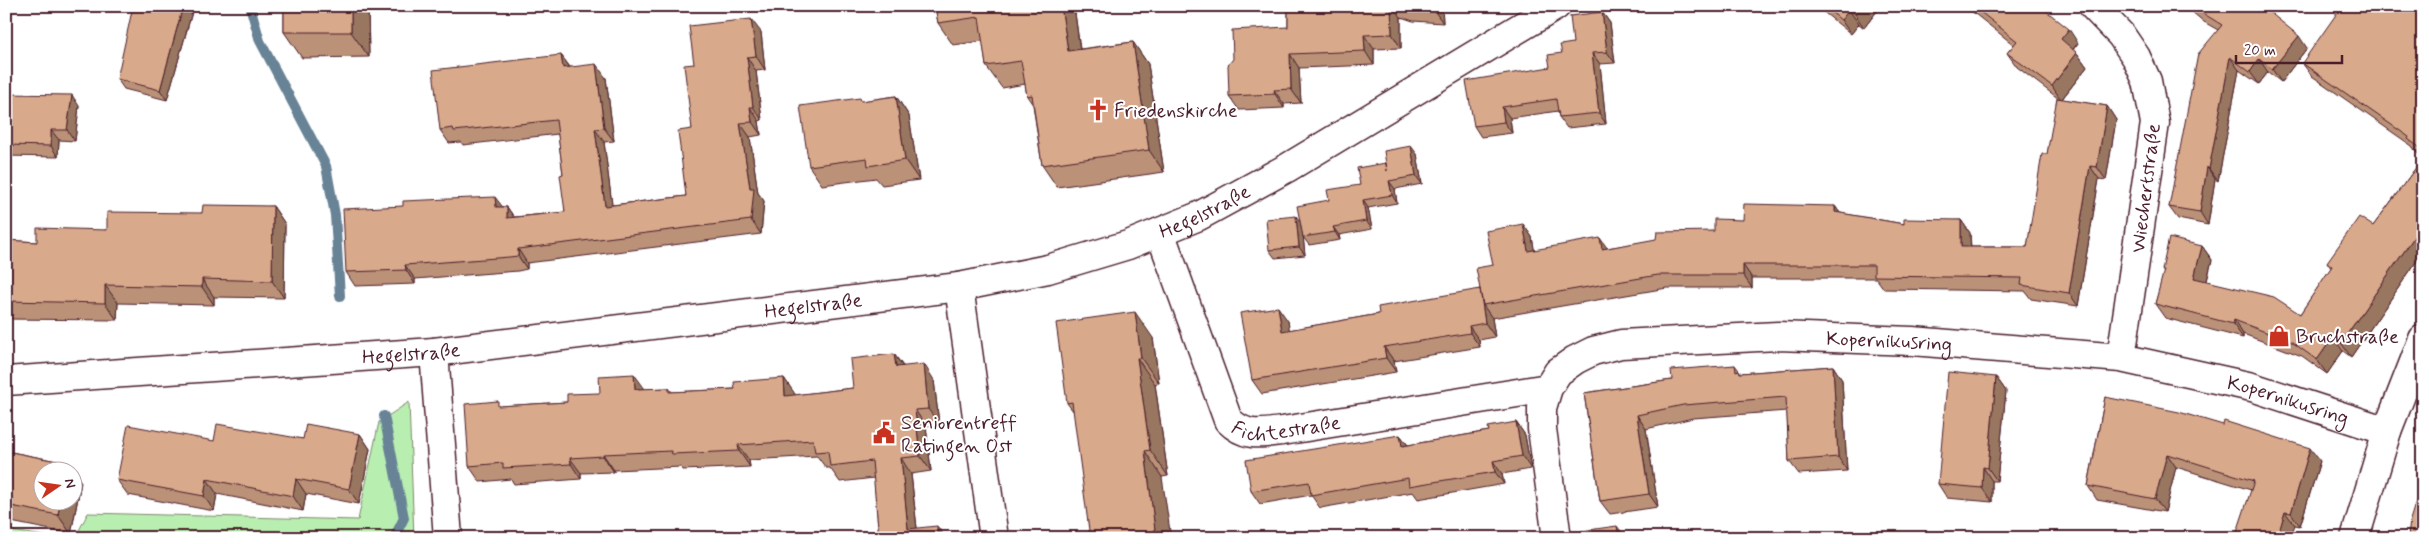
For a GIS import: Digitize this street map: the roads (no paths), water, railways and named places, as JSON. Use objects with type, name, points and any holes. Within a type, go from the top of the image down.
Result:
[{"type":"street","name":"Hegelstraße","points":[[6,381],[434,352],[959,288],[1048,270],[1128,245],[1199,216],[1287,168],[1556,6]]},
{"type":"street","name":"Wiechertstraße","points":[[2093,6],[2121,35],[2136,57],[2146,81],[2155,123],[2121,358]]},
{"type":"street","name":"Fichtestraße","points":[[1160,232],[1228,420],[1238,430],[1259,434],[1282,432],[1548,388]]},
{"type":"street","points":[[959,288],[994,538]]},
{"type":"street","name":"Kopernikusring","points":[[1557,538],[1542,429],[1542,408],[1548,388],[1558,372],[1575,360],[1592,351],[1621,344],[1778,336],[1912,341],[2121,358],[2252,387],[2387,431]]},
{"type":"street","points":[[2356,538],[2387,431],[2423,339]]},
{"type":"street","points":[[434,352],[448,538]]},
{"type":"waterway","points":[[250,6],[260,41],[326,166],[335,215],[340,296]]},
{"type":"waterway","points":[[384,416],[404,518],[394,538]]},
{"type":"place","name":"Friedenskirche","points":[[1098,110]]},
{"type":"place","name":"Bruchstraße","points":[[2279,336]]},
{"type":"place","name":"Seniorentreff Ratingen Ost","points":[[884,433]]}]
